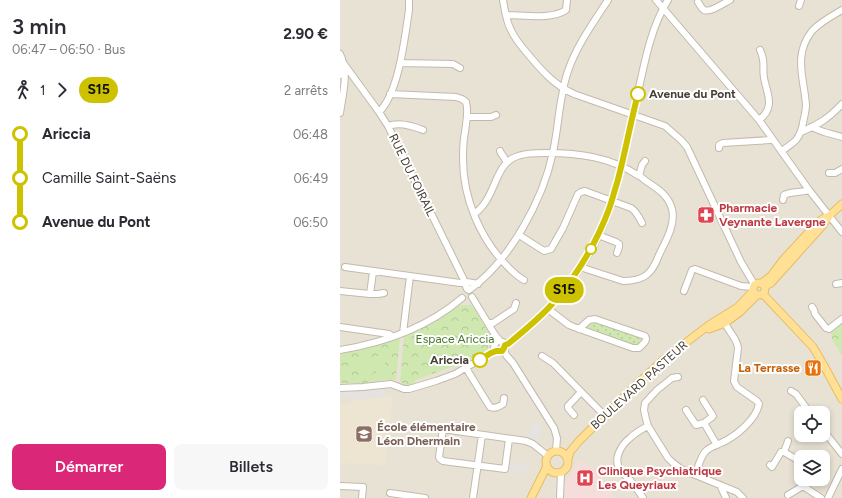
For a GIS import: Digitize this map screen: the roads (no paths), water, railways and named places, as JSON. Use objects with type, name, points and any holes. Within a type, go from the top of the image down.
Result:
[{"type":"main road","name":"BOULEVARD PASTEUR","points":[[562,455],[570,452],[604,415],[663,360],[684,343],[701,332],[740,312],[758,288],[771,276],[783,260],[818,222],[830,215],[842,204]]},
{"type":"main road","points":[[758,288],[813,347],[842,399]]},
{"type":"main road","points":[[553,452],[562,455],[567,466],[566,468],[561,472],[558,472],[550,468],[547,463],[548,456],[553,452]]},
{"type":"main road","points":[[530,498],[540,480],[550,468]]},
{"type":"street","points":[[379,112],[383,108],[390,94],[400,63],[409,10],[409,0]]},
{"type":"street","points":[[504,0],[509,26],[515,38],[552,81],[563,89],[574,94],[665,126],[681,140],[687,147],[741,262],[758,288]]},
{"type":"street","points":[[506,15],[549,16],[566,10],[567,0]]},
{"type":"street","points":[[340,350],[369,344],[403,332],[430,320],[462,298],[461,295],[466,290],[478,284],[501,260],[519,235],[535,204],[545,180],[553,153],[563,89],[568,71],[582,41],[608,0]]},
{"type":"street","points":[[656,0],[760,120],[772,139],[842,232]]},
{"type":"street","points":[[340,388],[391,384],[404,389],[409,389],[441,380],[466,368],[508,344],[548,309],[580,267],[598,235],[612,201],[645,58],[658,20],[668,0]]},
{"type":"street","points":[[698,2],[702,9],[706,11],[730,0]]},
{"type":"street","points":[[782,151],[796,140],[801,132],[805,112],[806,106],[800,68],[802,49],[812,31],[820,23],[842,10]]},
{"type":"street","points":[[658,20],[664,17],[671,17]]},
{"type":"street","points":[[760,50],[764,58],[764,78],[769,100],[766,115],[760,120]]},
{"type":"street","name":"RUE DU FOIRAIL","points":[[340,54],[343,69],[379,112],[388,126],[463,278],[466,290]]},
{"type":"street","points":[[400,63],[453,64],[460,68]]},
{"type":"street","points":[[340,112],[344,87],[343,69]]},
{"type":"street","points":[[390,94],[456,97],[466,102],[468,107],[464,134],[463,159],[469,199],[474,214],[486,239],[501,260],[524,280]]},
{"type":"street","points":[[801,132],[820,123],[833,114],[842,104]]},
{"type":"street","points":[[467,117],[491,117],[496,115]]},
{"type":"street","points":[[388,126],[397,124],[417,127],[423,130]]},
{"type":"street","points":[[811,127],[842,137]]},
{"type":"street","points":[[719,148],[719,145],[723,142],[772,139]]},
{"type":"street","points":[[500,151],[507,162]]},
{"type":"street","points":[[474,214],[485,205],[499,174],[507,162],[522,154],[533,153],[571,153],[616,163],[659,189],[667,198],[673,211],[672,223],[656,264],[648,274],[642,278],[623,281],[580,267]]},
{"type":"street","points":[[639,176],[642,165],[645,161]]},
{"type":"street","points":[[829,173],[842,169]]},
{"type":"street","points":[[783,200],[784,195],[789,193],[810,190]]},
{"type":"street","points":[[519,235],[544,251],[551,250],[563,228],[578,194],[584,191],[634,210],[642,223]]},
{"type":"street","points":[[598,235],[619,244],[620,247],[617,253]]},
{"type":"street","points":[[345,267],[373,272],[478,284]]},
{"type":"street","points":[[684,290],[692,270],[695,269],[741,286],[758,288]]},
{"type":"street","points":[[370,294],[373,272]]},
{"type":"street","points":[[403,332],[410,276]]},
{"type":"street","points":[[340,290],[370,294],[384,293]]},
{"type":"street","points":[[466,290],[472,293],[470,299]]},
{"type":"street","points":[[462,298],[465,301],[470,299]]},
{"type":"street","points":[[470,299],[472,303],[477,304],[501,348],[513,363],[554,428],[562,455]]},
{"type":"street","points":[[488,323],[493,322],[514,309],[516,303]]},
{"type":"street","points":[[812,307],[815,314],[826,328],[829,329],[842,319]]},
{"type":"street","points":[[548,309],[569,325],[579,329],[633,348],[639,348],[647,338],[645,336],[594,319],[589,320],[579,329]]},
{"type":"street","points":[[695,475],[705,452],[712,447],[723,443],[745,426],[758,408],[759,404],[735,384],[734,381],[738,348],[735,338],[724,320]]},
{"type":"street","points":[[340,328],[389,334],[392,336]]},
{"type":"street","points":[[542,356],[553,363],[604,415]]},
{"type":"street","points":[[466,368],[490,407],[497,407],[503,404],[504,398]]},
{"type":"street","points":[[678,378],[670,378],[645,403],[644,410],[648,426],[672,462],[681,469],[737,492],[743,498]]},
{"type":"street","points":[[791,391],[796,394],[805,406]]},
{"type":"street","points":[[574,415],[568,406],[581,392]]},
{"type":"street","points":[[686,410],[696,425],[704,423],[713,416],[703,400]]},
{"type":"street","points":[[704,423],[717,445]]},
{"type":"street","points":[[643,498],[630,480],[620,470],[617,461],[620,450],[625,442],[648,426]]},
{"type":"street","points":[[429,427],[530,442],[548,456]]},
{"type":"street","points":[[443,429],[439,457],[443,461],[505,469],[509,439]]},
{"type":"street","points":[[473,498],[482,434]]},
{"type":"street","points":[[830,439],[842,454]]},
{"type":"street","points":[[770,465],[772,467],[781,452],[784,452],[788,441]]},
{"type":"street","points":[[784,452],[794,458]]},
{"type":"street","points":[[828,498],[842,469]]},
{"type":"street","points":[[560,498],[561,472]]},
{"type":"street","points":[[720,485],[726,498]]},
{"type":"street","points":[[340,486],[363,487],[362,498]]},
{"type":"street","points":[[788,495],[803,486],[821,498]]},
{"type":"street","points":[[390,493],[425,498]]},
{"type":"place","name":"Avenue du Pont","points":[[638,94]]},
{"type":"place","name":"Pharmacie Veynante Lavergne","points":[[706,215]]},
{"type":"place","name":"Ariccia","points":[[480,360]]},
{"type":"place","name":"La Terrasse","points":[[813,368]]},
{"type":"place","name":"École élémentaire Léon Dhermain","points":[[364,434]]},
{"type":"place","name":"Clinique Psychiatrique Les Queyriaux","points":[[585,478]]},
{"type":"park label","name":"Espace Ariccia","points":[[455,339]]}]
